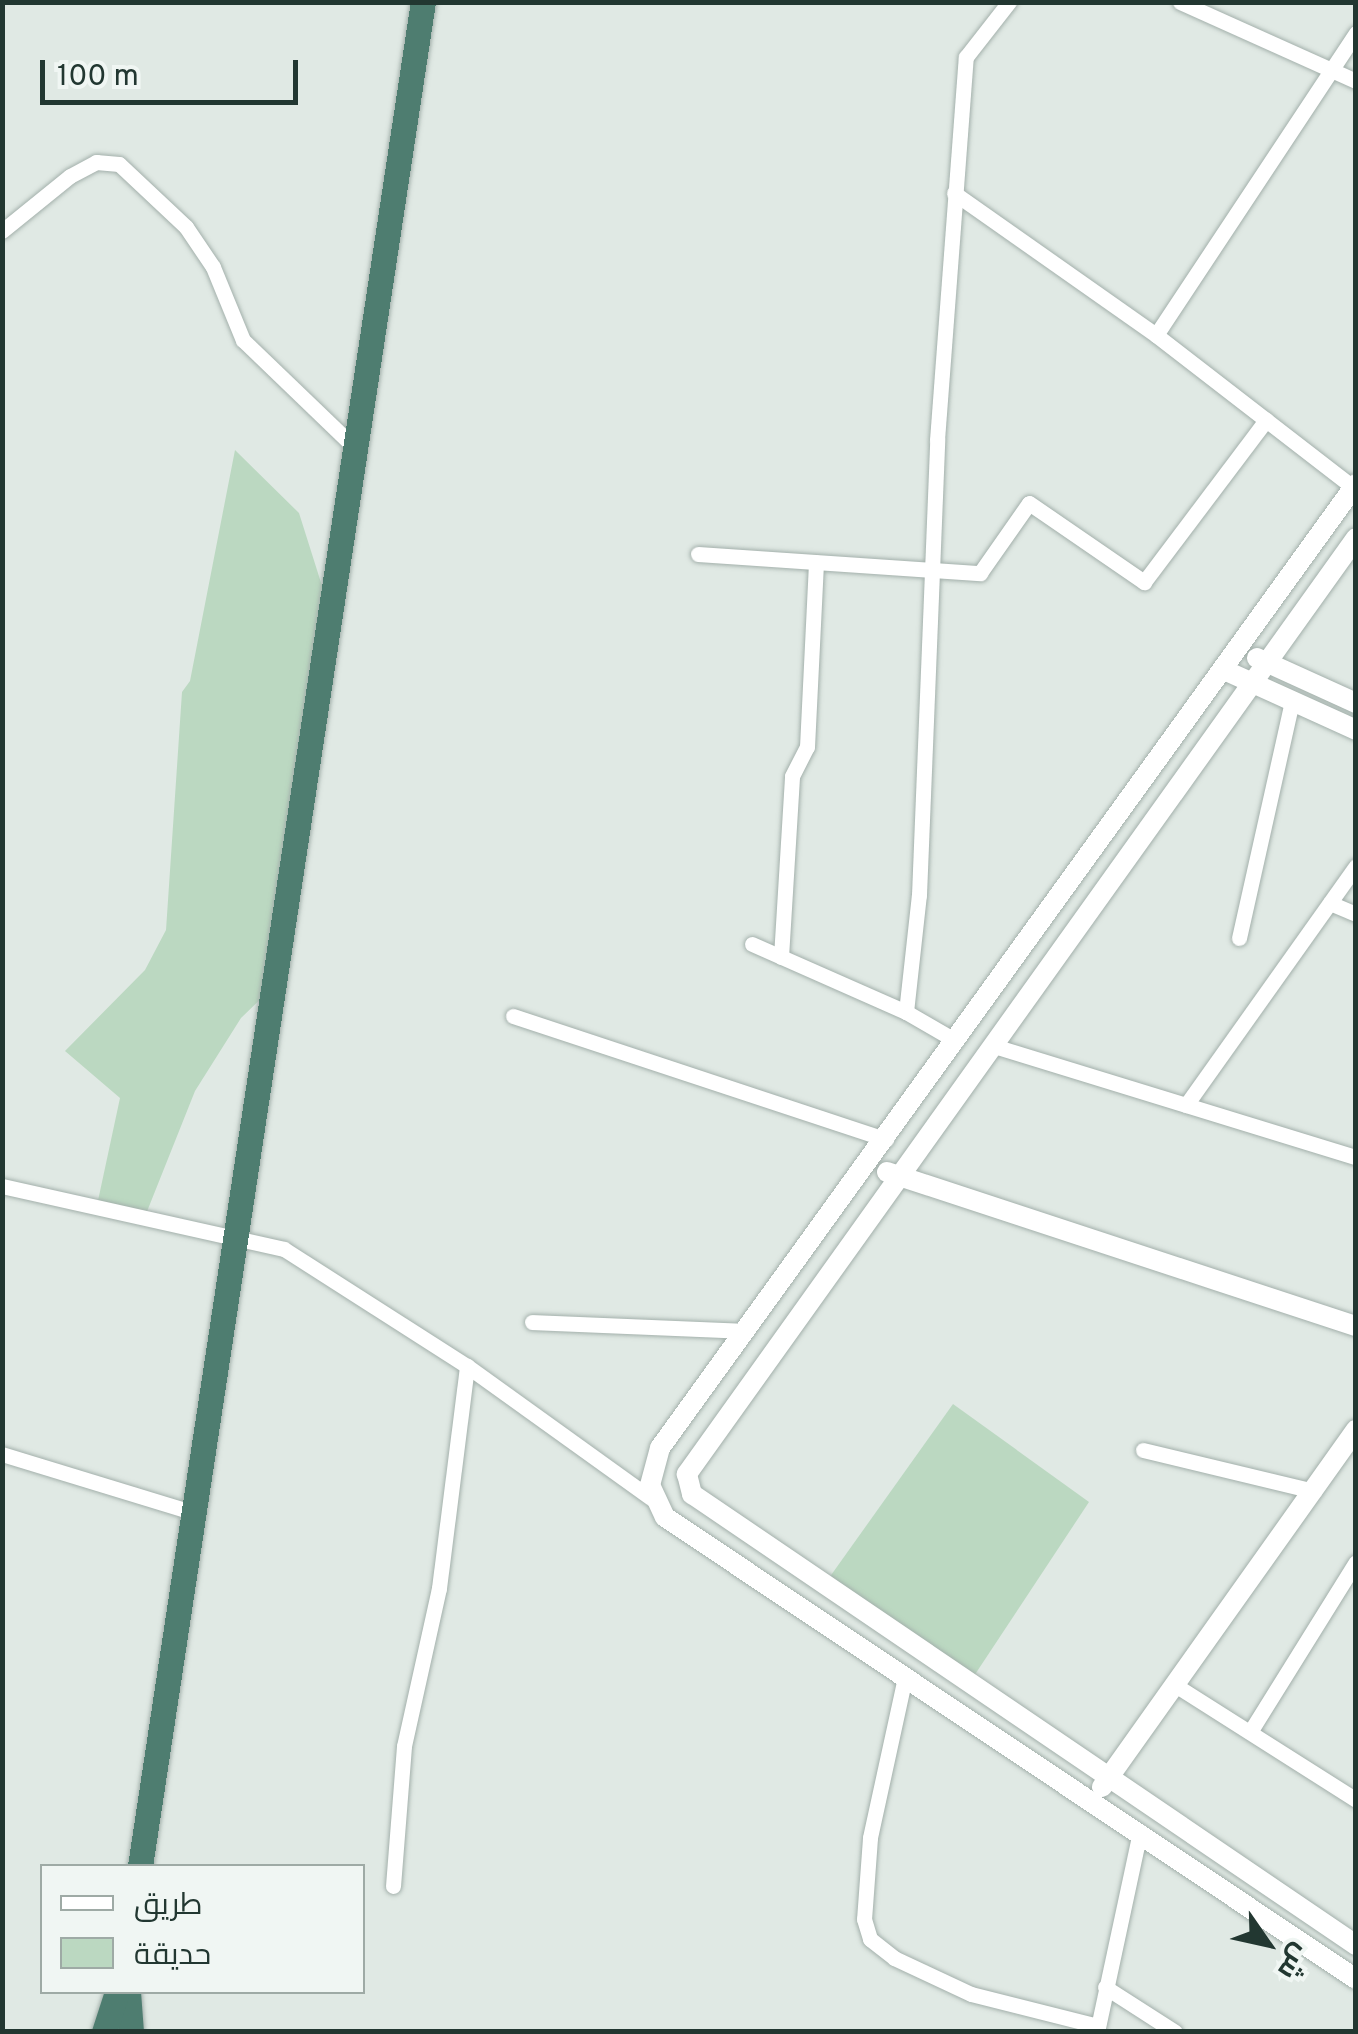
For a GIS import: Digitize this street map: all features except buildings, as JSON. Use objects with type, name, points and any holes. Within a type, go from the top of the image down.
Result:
[{"type":"highway","points":[[140,1864],[423,2]]},
{"type":"highway","points":[[104,2032],[116,1994]]},
{"type":"highway","points":[[128,1994],[131,2032]]},
{"type":"street","points":[[906,1012],[919,895],[931,570],[966,57],[1009,2]]},
{"type":"street","points":[[1180,2],[1328,72],[1356,81]]},
{"type":"street","points":[[1156,335],[1356,33]]},
{"type":"street","points":[[2,231],[70,176],[96,162],[119,164],[186,226],[212,266],[243,340],[354,447]]},
{"type":"street","points":[[651,1498],[660,1448],[1354,486],[1156,335],[954,193]]},
{"type":"street","points":[[698,554],[980,573],[1029,504],[1144,582],[1266,420]]},
{"type":"street","points":[[1356,538],[691,1463],[688,1487],[1356,1945]]},
{"type":"street","points":[[781,956],[792,776],[807,748],[816,562]]},
{"type":"street","points":[[1239,650],[1356,703]]},
{"type":"street","points":[[1224,670],[1356,730]]},
{"type":"street","points":[[1239,938],[1292,700]]},
{"type":"street","points":[[1186,1105],[1356,866]]},
{"type":"street","points":[[1330,903],[1356,914]]},
{"type":"street","points":[[752,944],[906,1012],[956,1041]]},
{"type":"street","points":[[513,1016],[886,1139]]},
{"type":"street","points":[[991,1045],[1356,1157]]},
{"type":"street","points":[[867,1166],[1356,1326]]},
{"type":"street","points":[[2,1186],[235,1236],[284,1249],[316,1267],[467,1366],[651,1498],[665,1517],[1356,1979]]},
{"type":"street","points":[[532,1322],[746,1331]]},
{"type":"street","points":[[392,1886],[404,1746],[439,1588],[467,1366]]},
{"type":"street","points":[[1093,1800],[1356,1430]]},
{"type":"street","points":[[1143,1450],[1314,1490]]},
{"type":"street","points":[[2,1454],[192,1512]]},
{"type":"street","points":[[1250,1732],[1356,1562]]},
{"type":"street","points":[[905,1676],[870,1838],[864,1919],[870,1939],[894,1958],[971,1994],[1097,2029],[1140,1832]]},
{"type":"street","points":[[1174,1685],[1351,1797],[1356,1779]]},
{"type":"street","points":[[1105,1987],[1176,2032]]},
{"type":"green space","points":[[235,450],[299,513],[329,608],[270,990],[241,1018],[195,1091],[144,1219],[96,1210],[120,1098],[65,1051],[145,970],[166,930],[182,692],[190,681]]},
{"type":"green space","points":[[953,1404],[1089,1502],[970,1682],[824,1585]]}]
